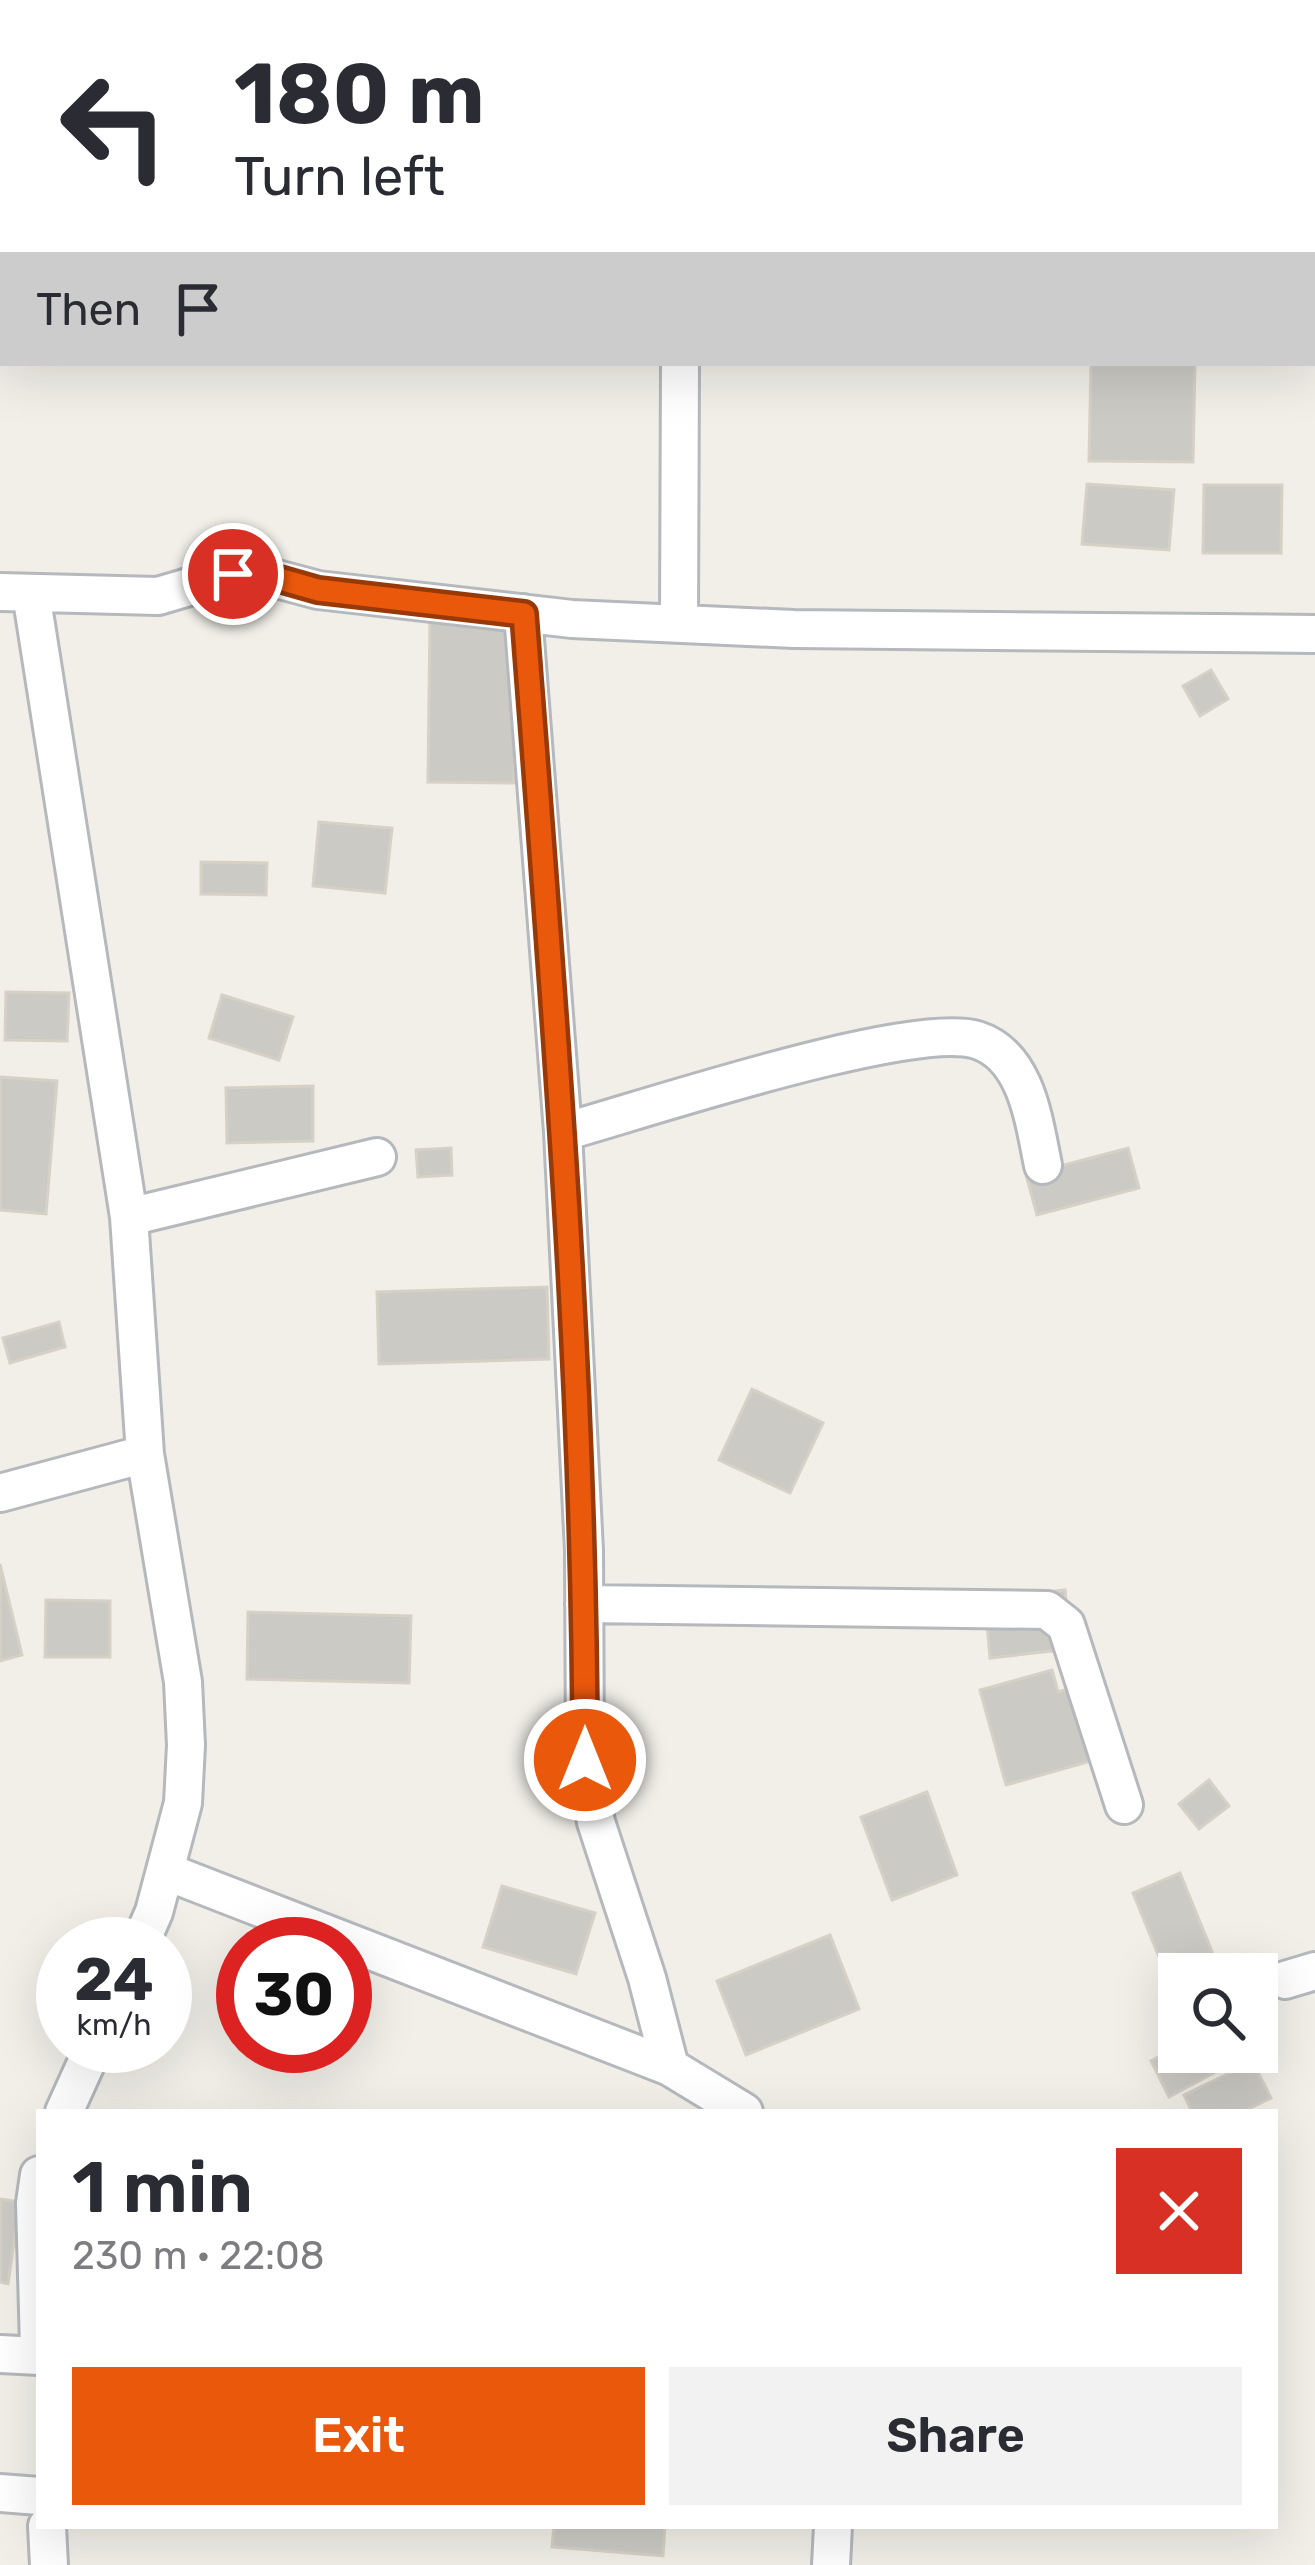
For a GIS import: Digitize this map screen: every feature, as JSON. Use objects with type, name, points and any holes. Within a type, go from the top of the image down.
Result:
[{"type":"street","points":[[679,624],[680,366]]},
{"type":"street","points":[[152,1917],[183,1803],[183,1682],[145,1454],[129,1217],[16,592],[158,596],[233,574],[262,574],[318,590],[524,614],[679,624],[1315,634]]},
{"type":"street","points":[[524,614],[563,1132],[584,1604],[585,1760],[596,1822],[647,1978],[670,2067]]},
{"type":"street","points":[[563,1132],[922,1037],[978,1040],[1002,1058],[1028,1092],[1043,1165]]},
{"type":"street","points":[[129,1217],[377,1157]]},
{"type":"street","points":[[0,1493],[145,1454]]},
{"type":"street","points":[[584,1604],[1047,1610],[1066,1625],[1124,1804]]},
{"type":"street","points":[[165,1871],[670,2067],[739,2109]]},
{"type":"street","points":[[65,2109],[82,2073]]},
{"type":"street","points":[[36,2196],[36,2240]]},
{"type":"street","points":[[0,2354],[36,2351]]},
{"type":"street","points":[[0,2493],[36,2496]]},
{"type":"street","points":[[47,2529],[49,2565]]},
{"type":"street","points":[[831,2565],[833,2529]]},
{"type":"building","points":[[1091,366],[1195,366],[1193,462],[1089,461]]},
{"type":"building","points":[[1087,484],[1174,490],[1169,550],[1082,544]]},
{"type":"building","points":[[1204,485],[1282,485],[1281,553],[1203,553]]},
{"type":"building","points":[[430,617],[517,617],[514,783],[428,782]]},
{"type":"building","points":[[1211,670],[1228,699],[1200,716],[1183,686]]},
{"type":"building","points":[[319,822],[392,828],[385,893],[313,886]]},
{"type":"building","points":[[201,862],[267,863],[266,895],[201,894]]},
{"type":"building","points":[[6,992],[69,993],[67,1041],[5,1040]]},
{"type":"building","points":[[222,995],[293,1017],[279,1060],[209,1038]]},
{"type":"building","points":[[0,1077],[57,1081],[46,1214],[0,1210]]},
{"type":"building","points":[[0,1077],[57,1081],[46,1214],[0,1210]]},
{"type":"building","points":[[313,1086],[313,1141],[227,1143],[226,1088]]},
{"type":"building","points":[[451,1148],[452,1175],[418,1177],[416,1150]]},
{"type":"building","points":[[1128,1148],[1139,1188],[1037,1215],[1026,1175]]},
{"type":"building","points":[[547,1287],[549,1359],[379,1364],[377,1292]]},
{"type":"building","points":[[59,1322],[65,1347],[10,1363],[3,1338]]},
{"type":"building","points":[[752,1389],[823,1423],[790,1493],[719,1460]]},
{"type":"building","points":[[0,1564],[22,1655],[0,1661]]},
{"type":"building","points":[[1065,1590],[1071,1649],[990,1658],[985,1599]]},
{"type":"building","points":[[46,1600],[110,1601],[110,1657],[45,1657]]},
{"type":"building","points":[[248,1612],[411,1616],[409,1683],[247,1679]]},
{"type":"building","points":[[1052,1670],[1058,1692],[1078,1686],[1098,1759],[1006,1785],[980,1690]]},
{"type":"building","points":[[1209,1780],[1229,1806],[1199,1829],[1179,1804]]},
{"type":"building","points":[[927,1792],[957,1875],[892,1900],[861,1817]]},
{"type":"building","points":[[1180,1873],[1213,1953],[1158,1954],[1133,1893]]},
{"type":"building","points":[[502,1886],[595,1913],[576,1974],[483,1947]]},
{"type":"building","points":[[830,1935],[859,2009],[746,2055],[717,1981]]},
{"type":"building","points":[[1158,2057],[1158,2073],[1213,2073],[1169,2097],[1151,2061]]},
{"type":"building","points":[[1230,2073],[1258,2073],[1271,2098],[1248,2109],[1191,2109],[1184,2095]]},
{"type":"building","points":[[0,2199],[20,2202],[8,2284],[0,2282]]},
{"type":"building","points":[[554,2529],[665,2529],[663,2556],[552,2547]]},
{"type":"route","points":[[233,574],[262,574],[318,590],[524,614],[563,1132],[584,1551],[585,1760]]}]
